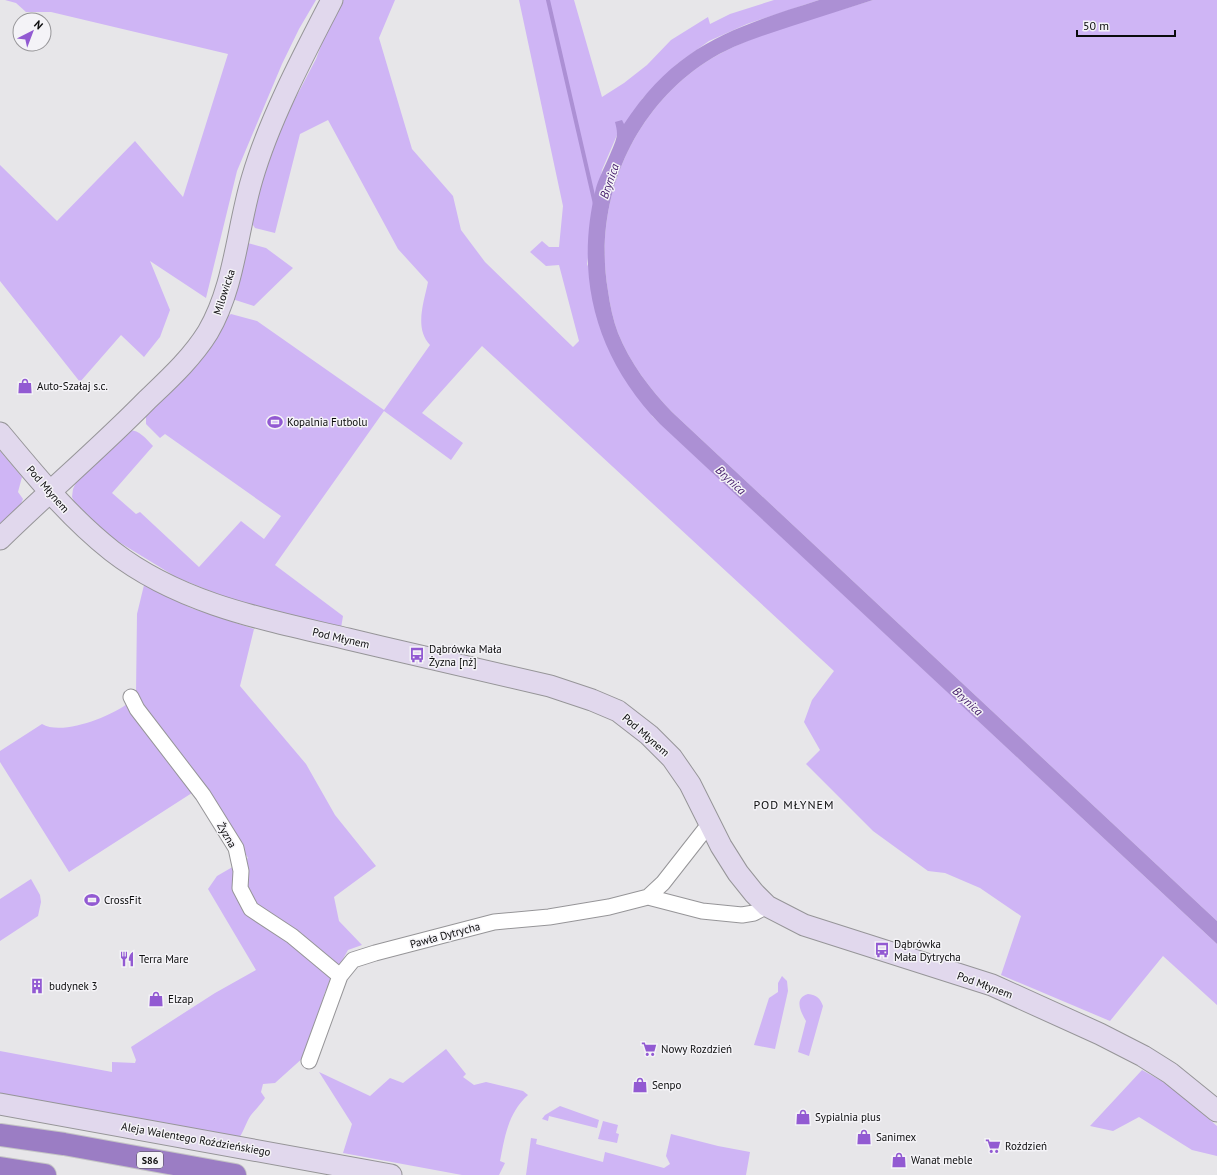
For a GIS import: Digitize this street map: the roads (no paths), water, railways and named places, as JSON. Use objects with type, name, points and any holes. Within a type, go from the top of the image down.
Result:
[{"type":"highway","points":[[0,1123],[64,1144]]},
{"type":"highway","name":"S86","points":[[0,1135],[64,1144],[235,1175]]},
{"type":"highway","points":[[0,1168],[45,1175]]},
{"type":"street","name":"Milowicka","points":[[0,539],[49,492],[90,456],[164,383],[191,355],[209,330],[219,310],[228,285],[252,177],[279,111],[332,0]]},
{"type":"street","name":"Pod Młynem","points":[[0,433],[49,492],[75,519],[113,551],[141,570],[183,593],[263,620],[550,686],[618,711],[649,735],[672,758],[690,784],[721,846],[738,873],[767,906],[804,925],[992,985],[1100,1034],[1143,1056],[1170,1073],[1217,1110]]},
{"type":"street","name":"Żyzna","points":[[131,697],[137,709],[203,795],[236,848],[241,871],[240,888],[251,909],[292,936],[340,976]]},
{"type":"street","name":"Pawła Dytrycha","points":[[309,1061],[340,976],[353,960],[374,953],[494,922],[549,917],[609,907],[648,897],[663,883],[710,823]]},
{"type":"street","name":"Pawła Dytrycha","points":[[648,897],[702,911],[742,915],[754,912],[767,906]]},
{"type":"street","name":"Aleja Walentego Roździeńskiego","points":[[0,1104],[391,1175]]},
{"type":"water","name":"Brynica","points":[[819,0],[873,0],[758,37],[716,56],[679,83],[657,107],[638,133],[623,163],[612,193],[606,226],[605,258],[608,291],[618,333],[628,355],[641,375],[672,412],[1217,921],[1217,944],[660,424],[638,399],[620,372],[606,344],[596,315],[590,284],[588,253],[590,221],[596,188],[616,138],[617,132],[615,122],[622,120],[624,124],[644,97],[665,75],[686,57],[709,42],[733,30],[759,20]]},
{"type":"waterway","name":"Brynica","points":[[548,0],[595,204]]},
{"type":"place","name":"Auto-Szałaj s.c.","points":[[25,386]]},
{"type":"place","name":"Kopalnia Futbolu","points":[[275,422]]},
{"type":"place","name":"Dąbrówka Mała Żyzna [nż]","points":[[417,655]]},
{"type":"place","name":"CrossFit","points":[[92,900]]},
{"type":"place","name":"Dąbrówka Mała Dytrycha","points":[[882,950]]},
{"type":"place","name":"Terra Mare","points":[[127,959]]},
{"type":"place","name":"budynek 3","points":[[37,986]]},
{"type":"place","name":"Elzap","points":[[156,999]]},
{"type":"place","name":"Nowy Rozdzień","points":[[649,1049]]},
{"type":"place","name":"Senpo","points":[[640,1085]]},
{"type":"place","name":"Sypialnia plus","points":[[803,1117]]},
{"type":"place","name":"Sanimex","points":[[864,1137]]},
{"type":"place","name":"Roździeń","points":[[993,1146]]},
{"type":"place","name":"Wanat meble","points":[[899,1160]]},
{"type":"district","name":"POD MŁYNEM","points":[[794,804]]}]
